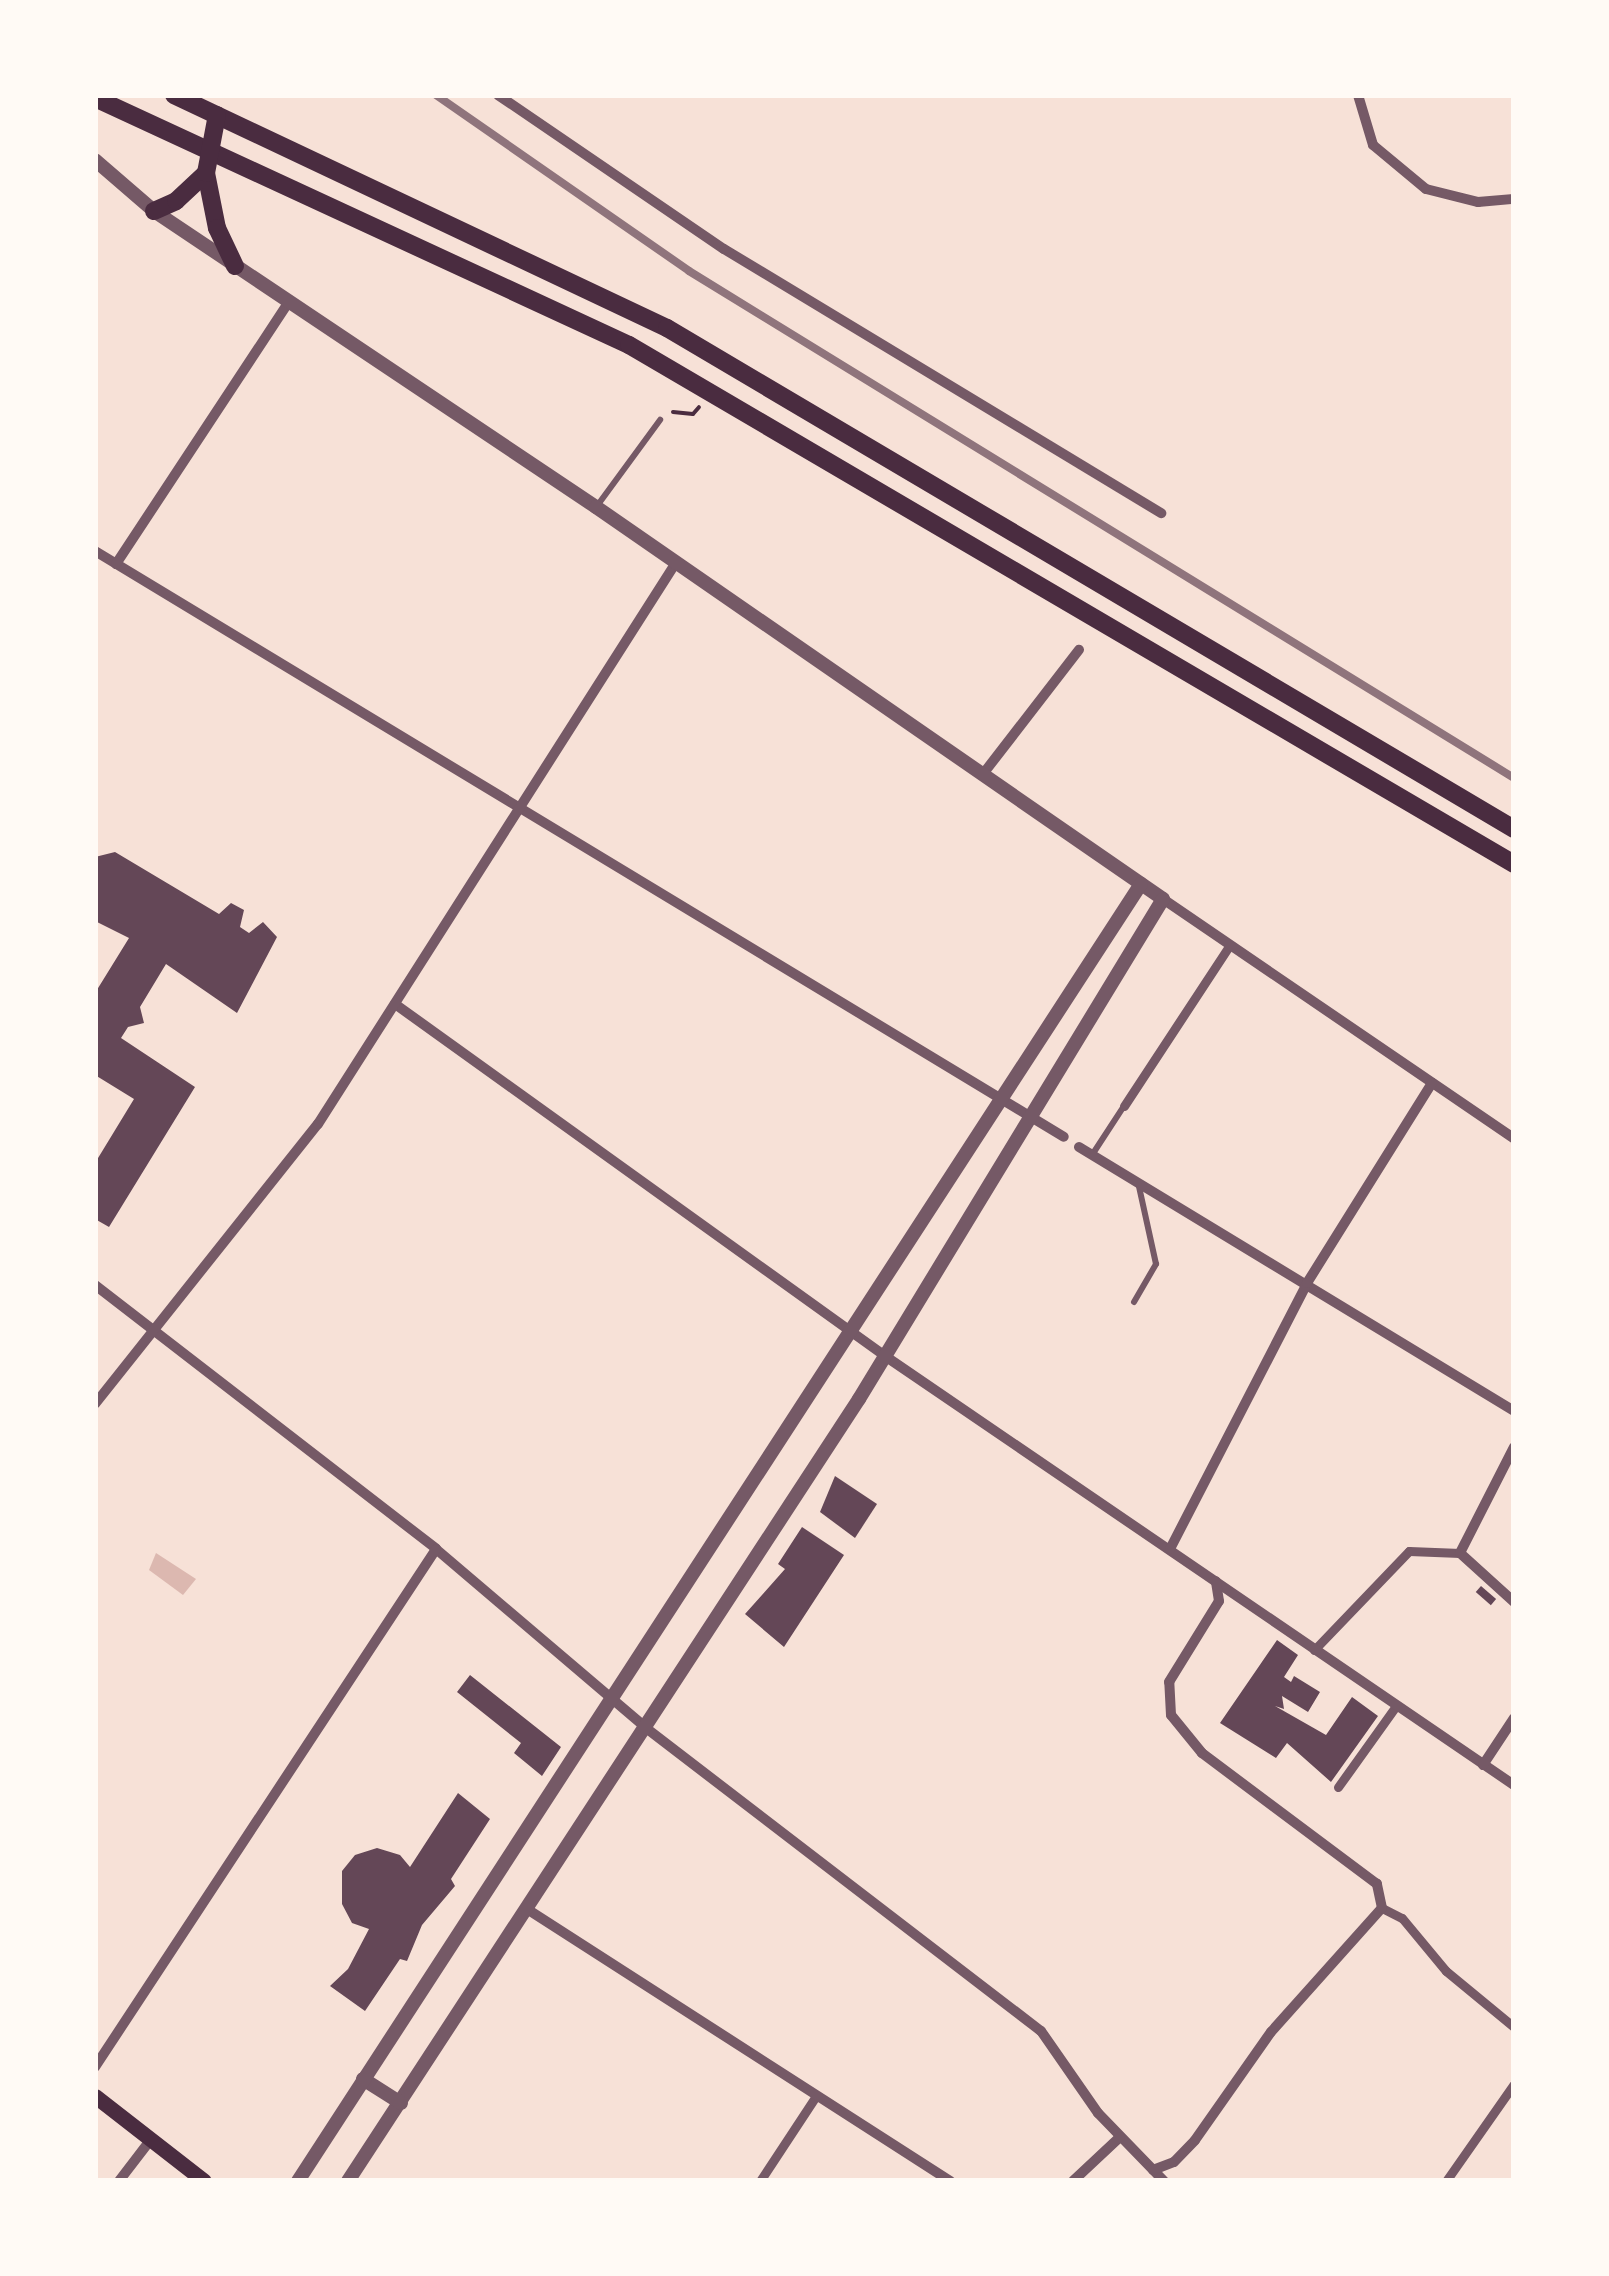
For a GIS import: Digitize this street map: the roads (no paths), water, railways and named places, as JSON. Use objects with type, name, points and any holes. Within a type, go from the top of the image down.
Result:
[{"type":"main road","points":[[174,95],[667,328],[1514,830]]},
{"type":"main road","points":[[95,98],[208,164],[628,344],[1514,864]]},
{"type":"main road","points":[[216,115],[208,164],[217,228],[234,266]]},
{"type":"main road","points":[[154,211],[176,201],[208,164]]},
{"type":"main road","points":[[95,2096],[204,2181]]},
{"type":"street","points":[[498,95],[724,248],[1161,512]]},
{"type":"street","points":[[1358,95],[1374,145],[1426,189],[1478,202],[1514,199]]},
{"type":"street","points":[[98,170],[234,266],[596,506],[1163,900],[1514,1138]]},
{"type":"street","points":[[116,564],[289,302]]},
{"type":"street","points":[[95,552],[1004,1096],[1064,1137]]},
{"type":"street","points":[[95,1404],[156,1333],[318,1124],[516,807],[675,564]]},
{"type":"street","points":[[983,774],[1079,650]]},
{"type":"street","points":[[298,2181],[1142,884]]},
{"type":"street","points":[[348,2181],[885,1356],[1034,1118],[1163,900]]},
{"type":"street","points":[[1124,1106],[1230,946]]},
{"type":"street","points":[[395,1004],[885,1356],[1514,1785]]},
{"type":"street","points":[[1170,1549],[1307,1283],[1432,1083]]},
{"type":"street","points":[[1079,1146],[1514,1411]]},
{"type":"street","points":[[95,1285],[436,1550],[613,1694],[646,1728],[1042,2032],[1120,2137],[1164,2181]]},
{"type":"street","points":[[1460,1553],[1514,1447]]},
{"type":"street","points":[[95,2067],[436,1550]]},
{"type":"street","points":[[1314,1650],[1410,1551],[1460,1553],[1514,1602]]},
{"type":"street","points":[[1216,1581],[1219,1600],[1169,1682],[1171,1715],[1202,1753],[1377,1884],[1382,1908]]},
{"type":"street","points":[[1338,1787],[1396,1706]]},
{"type":"street","points":[[1483,1764],[1514,1718]]},
{"type":"street","points":[[1306,1830],[1313,1818]]},
{"type":"street","points":[[527,1908],[950,2181]]},
{"type":"street","points":[[1382,1908],[1402,1918],[1446,1971],[1514,2027]]},
{"type":"street","points":[[1152,2170],[1174,2162],[1196,2140],[1271,2032],[1382,1908]]},
{"type":"street","points":[[363,2079],[401,2103]]},
{"type":"street","points":[[1447,2181],[1514,2084]]},
{"type":"street","points":[[760,2181],[816,2096]]},
{"type":"street","points":[[1073,2181],[1120,2137]]},
{"type":"street","points":[[119,2181],[152,2138]]},
{"type":"lane","points":[[596,506],[660,420]]},
{"type":"lane","points":[[1092,1155],[1124,1106]]},
{"type":"lane","points":[[1134,1302],[1156,1264],[1138,1182]]},
{"type":"railway","points":[[436,95],[689,271],[1514,778]]}]
